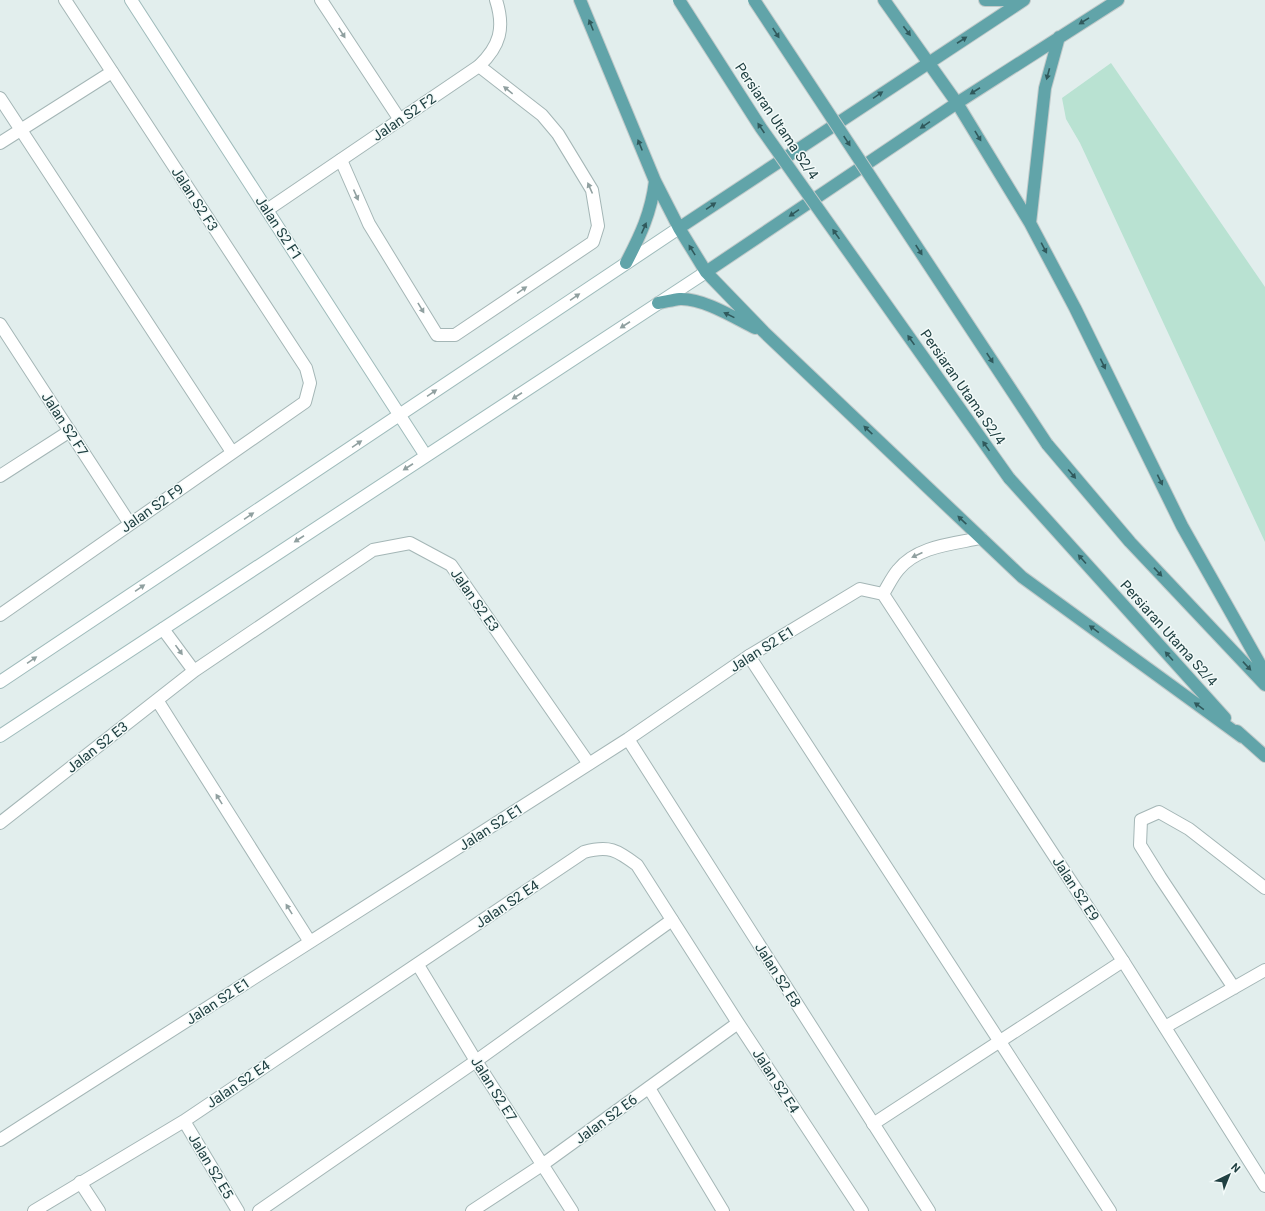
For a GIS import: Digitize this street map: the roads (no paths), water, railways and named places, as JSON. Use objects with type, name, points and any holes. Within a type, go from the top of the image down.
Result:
[{"type":"main road","points":[[580,0],[655,181],[678,228],[706,272],[764,332],[1022,576],[1242,737]]},
{"type":"main road","name":"Persiaran Utama S2/4","points":[[679,0],[761,128],[1009,478],[1242,737],[1265,756]]},
{"type":"main road","points":[[754,0],[1047,444],[1130,542],[1265,685]]},
{"type":"main road","points":[[884,0],[929,61],[957,103],[1030,223],[1075,308],[1182,526],[1265,673]]},
{"type":"main road","points":[[985,0],[1010,0]]},
{"type":"main road","points":[[678,228],[929,61],[1024,0]]},
{"type":"main road","points":[[706,272],[957,103],[1118,0]]},
{"type":"main road","points":[[1030,223],[1044,88],[1059,37]]},
{"type":"main road","points":[[626,263],[646,222],[652,204],[655,181]]},
{"type":"main road","points":[[658,303],[680,299],[697,302],[717,309],[764,332]]},
{"type":"street","name":"Jalan S2 F3","points":[[65,0],[306,368],[310,383],[305,402]]},
{"type":"street","name":"Jalan S2 F1","points":[[131,0],[426,456]]},
{"type":"street","points":[[321,0],[400,120]]},
{"type":"street","name":"Jalan S2 F2","points":[[267,210],[479,66],[496,48],[499,37],[500,13],[496,0]]},
{"type":"street","points":[[341,160],[369,224],[437,335],[455,335],[586,247],[593,242],[598,226],[592,190],[558,134],[542,115],[479,66]]},
{"type":"street","points":[[0,144],[112,72]]},
{"type":"street","points":[[0,98],[232,452]]},
{"type":"street","points":[[0,682],[678,228]]},
{"type":"street","points":[[0,736],[706,272]]},
{"type":"street","name":"Jalan S2 F7","points":[[0,324],[130,524]]},
{"type":"street","name":"Jalan S2 F9","points":[[0,615],[305,402]]},
{"type":"street","points":[[0,476],[70,431]]},
{"type":"street","points":[[883,594],[898,570],[911,558],[933,548],[981,538]]},
{"type":"street","name":"Jalan S2 E3","points":[[0,823],[194,671],[373,550],[410,543],[451,565],[589,764]]},
{"type":"street","name":"Jalan S2 E1","points":[[0,1140],[628,739],[749,656],[860,588],[883,594]]},
{"type":"street","name":"Jalan S2 E9","points":[[883,594],[1123,960],[1265,1186]]},
{"type":"street","points":[[163,628],[194,671]]},
{"type":"street","points":[[749,656],[999,1043],[1110,1211]]},
{"type":"street","points":[[157,700],[310,942]]},
{"type":"street","name":"Jalan S2 E8","points":[[628,739],[930,1211]]},
{"type":"street","points":[[1234,988],[1160,878],[1140,845],[1141,820],[1159,812],[1189,829],[1265,888]]},
{"type":"street","name":"Jalan S2 E4","points":[[34,1211],[80,1182],[184,1121],[584,852],[600,848],[619,852],[637,865],[738,1023],[862,1211]]},
{"type":"street","points":[[259,1211],[476,1061],[672,920]]},
{"type":"street","points":[[873,1124],[999,1043],[1123,960]]},
{"type":"street","name":"Jalan S2 E7","points":[[418,965],[476,1061],[572,1211]]},
{"type":"street","points":[[1165,1027],[1265,970]]},
{"type":"street","name":"Jalan S2 E6","points":[[472,1211],[542,1165],[738,1023]]},
{"type":"street","points":[[649,1088],[723,1211]]},
{"type":"street","name":"Jalan S2 E5","points":[[184,1121],[238,1211]]},
{"type":"street","points":[[80,1182],[99,1211]]}]
